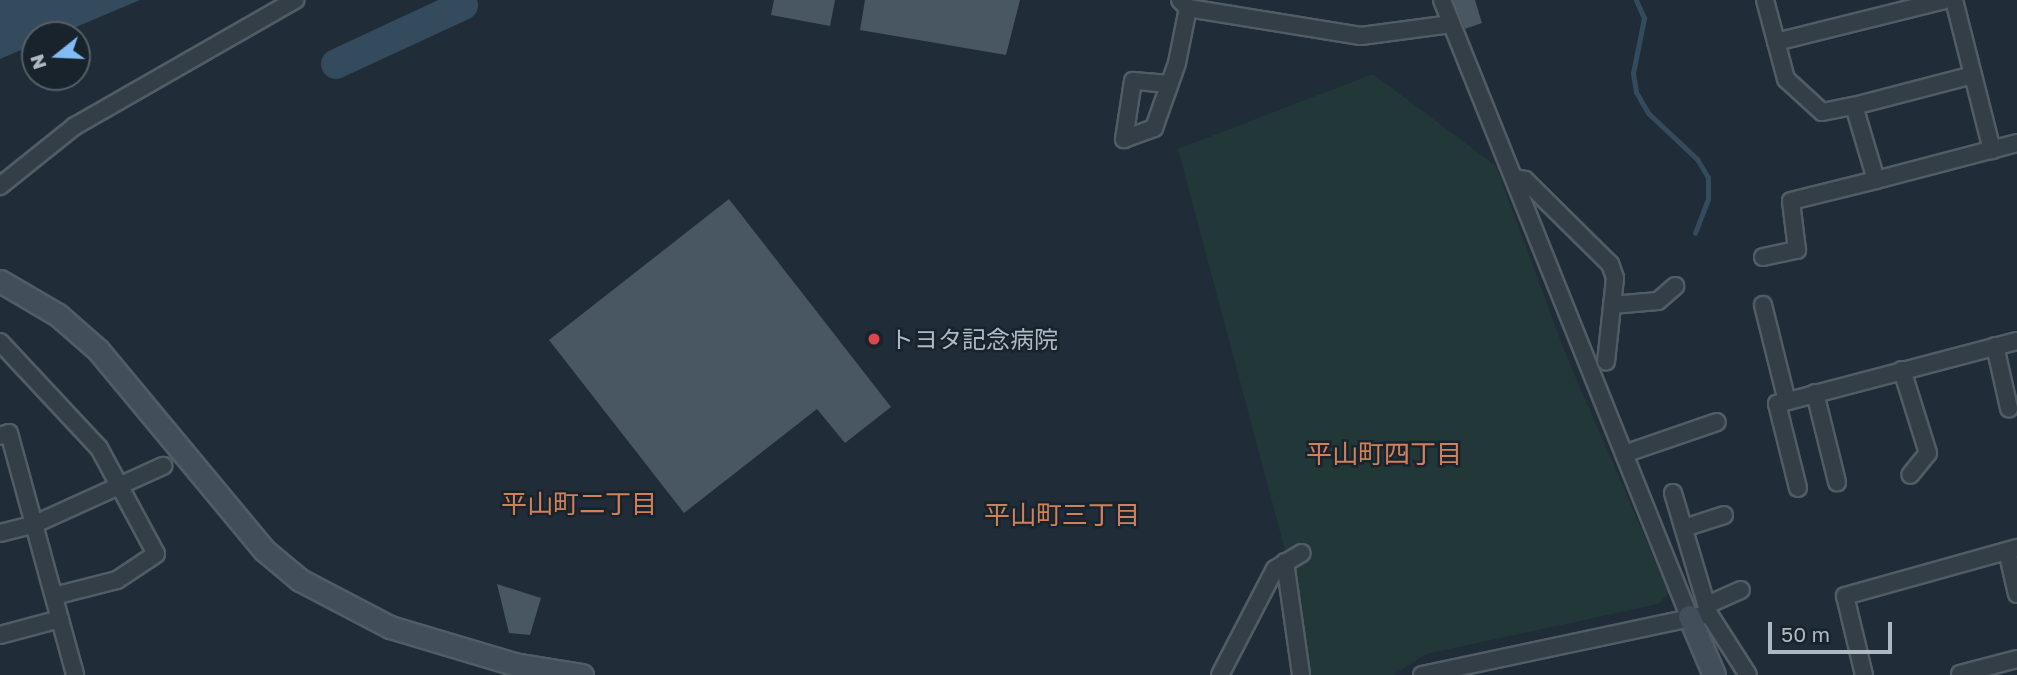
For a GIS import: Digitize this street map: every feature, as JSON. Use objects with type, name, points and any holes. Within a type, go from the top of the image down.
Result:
[{"type":"street","points":[[0,186],[75,126],[295,0]]},
{"type":"street","points":[[1442,0],[1671,571],[1748,675]]},
{"type":"street","points":[[1765,0],[1786,79],[1822,112],[1973,75]]},
{"type":"street","points":[[1776,42],[1944,0]]},
{"type":"street","points":[[1954,0],[1992,150]]},
{"type":"street","points":[[1169,84],[1184,4],[1361,36],[1451,23]]},
{"type":"street","points":[[1854,106],[1876,180]]},
{"type":"street","points":[[1763,257],[1797,250],[1791,201],[2017,143]]},
{"type":"street","points":[[1514,178],[1525,180],[1610,264],[1615,278],[1606,362]]},
{"type":"street","points":[[9,286],[98,350],[256,539],[300,580],[390,627],[514,663],[582,675]]},
{"type":"street","points":[[1612,305],[1658,301],[1675,286]]},
{"type":"street","points":[[1763,304],[1787,401]]},
{"type":"street","points":[[1798,488],[1777,404],[2017,341]]},
{"type":"street","points":[[0,342],[99,448],[122,485],[156,554],[117,580],[54,596]]},
{"type":"street","points":[[1995,346],[2009,408]]},
{"type":"street","points":[[1902,370],[1928,453],[1910,475]]},
{"type":"street","points":[[1815,393],[1837,482]]},
{"type":"street","points":[[1624,454],[1717,422]]},
{"type":"street","points":[[0,436],[9,433],[75,675]]},
{"type":"street","points":[[0,533],[35,524],[163,466]]},
{"type":"street","points":[[1674,493],[1695,565],[1714,675]]},
{"type":"street","points":[[1684,527],[1724,515]]},
{"type":"street","points":[[1864,675],[1845,596],[2012,550],[2017,594]]},
{"type":"street","points":[[1220,675],[1275,569],[1302,553]]},
{"type":"street","points":[[1285,562],[1301,675]]},
{"type":"street","points":[[1671,571],[1695,565]]},
{"type":"street","points":[[1422,675],[1702,612],[1741,590]]},
{"type":"street","points":[[0,635],[60,619]]},
{"type":"street","points":[[1961,674],[2017,659]]},
{"type":"green space","points":[[1373,74],[1496,166],[1566,355],[1669,593],[1658,604],[1426,654],[1393,675],[1307,675],[1289,565],[1178,149]]},
{"type":"water","points":[[0,0],[140,0],[90,21],[21,21],[21,50],[0,59]]},
{"type":"building","points":[[774,0],[835,0],[830,26],[771,15]]},
{"type":"building","points":[[865,0],[1020,0],[1006,55],[860,30]]},
{"type":"building","points":[[1453,0],[1475,0],[1482,23],[1465,29]]},
{"type":"building","points":[[729,199],[891,407],[845,443],[817,409],[684,513],[549,340]]},
{"type":"building","points":[[497,584],[541,598],[530,635],[509,633]]},
{"type":"waterway","points":[[1636,0],[1644,18],[1633,73],[1636,92],[1648,113],[1697,159],[1708,177],[1708,199],[1695,233]]},
{"type":"waterway","points":[[336,64],[463,5]]},
{"type":"place","name":"トヨタ記念病院","points":[[874,339]]},
{"type":"district","name":"平山町四丁目","points":[[1384,454]]},
{"type":"district","name":"平山町二丁目","points":[[579,504]]},
{"type":"district","name":"平山町三丁目","points":[[1062,515]]}]
